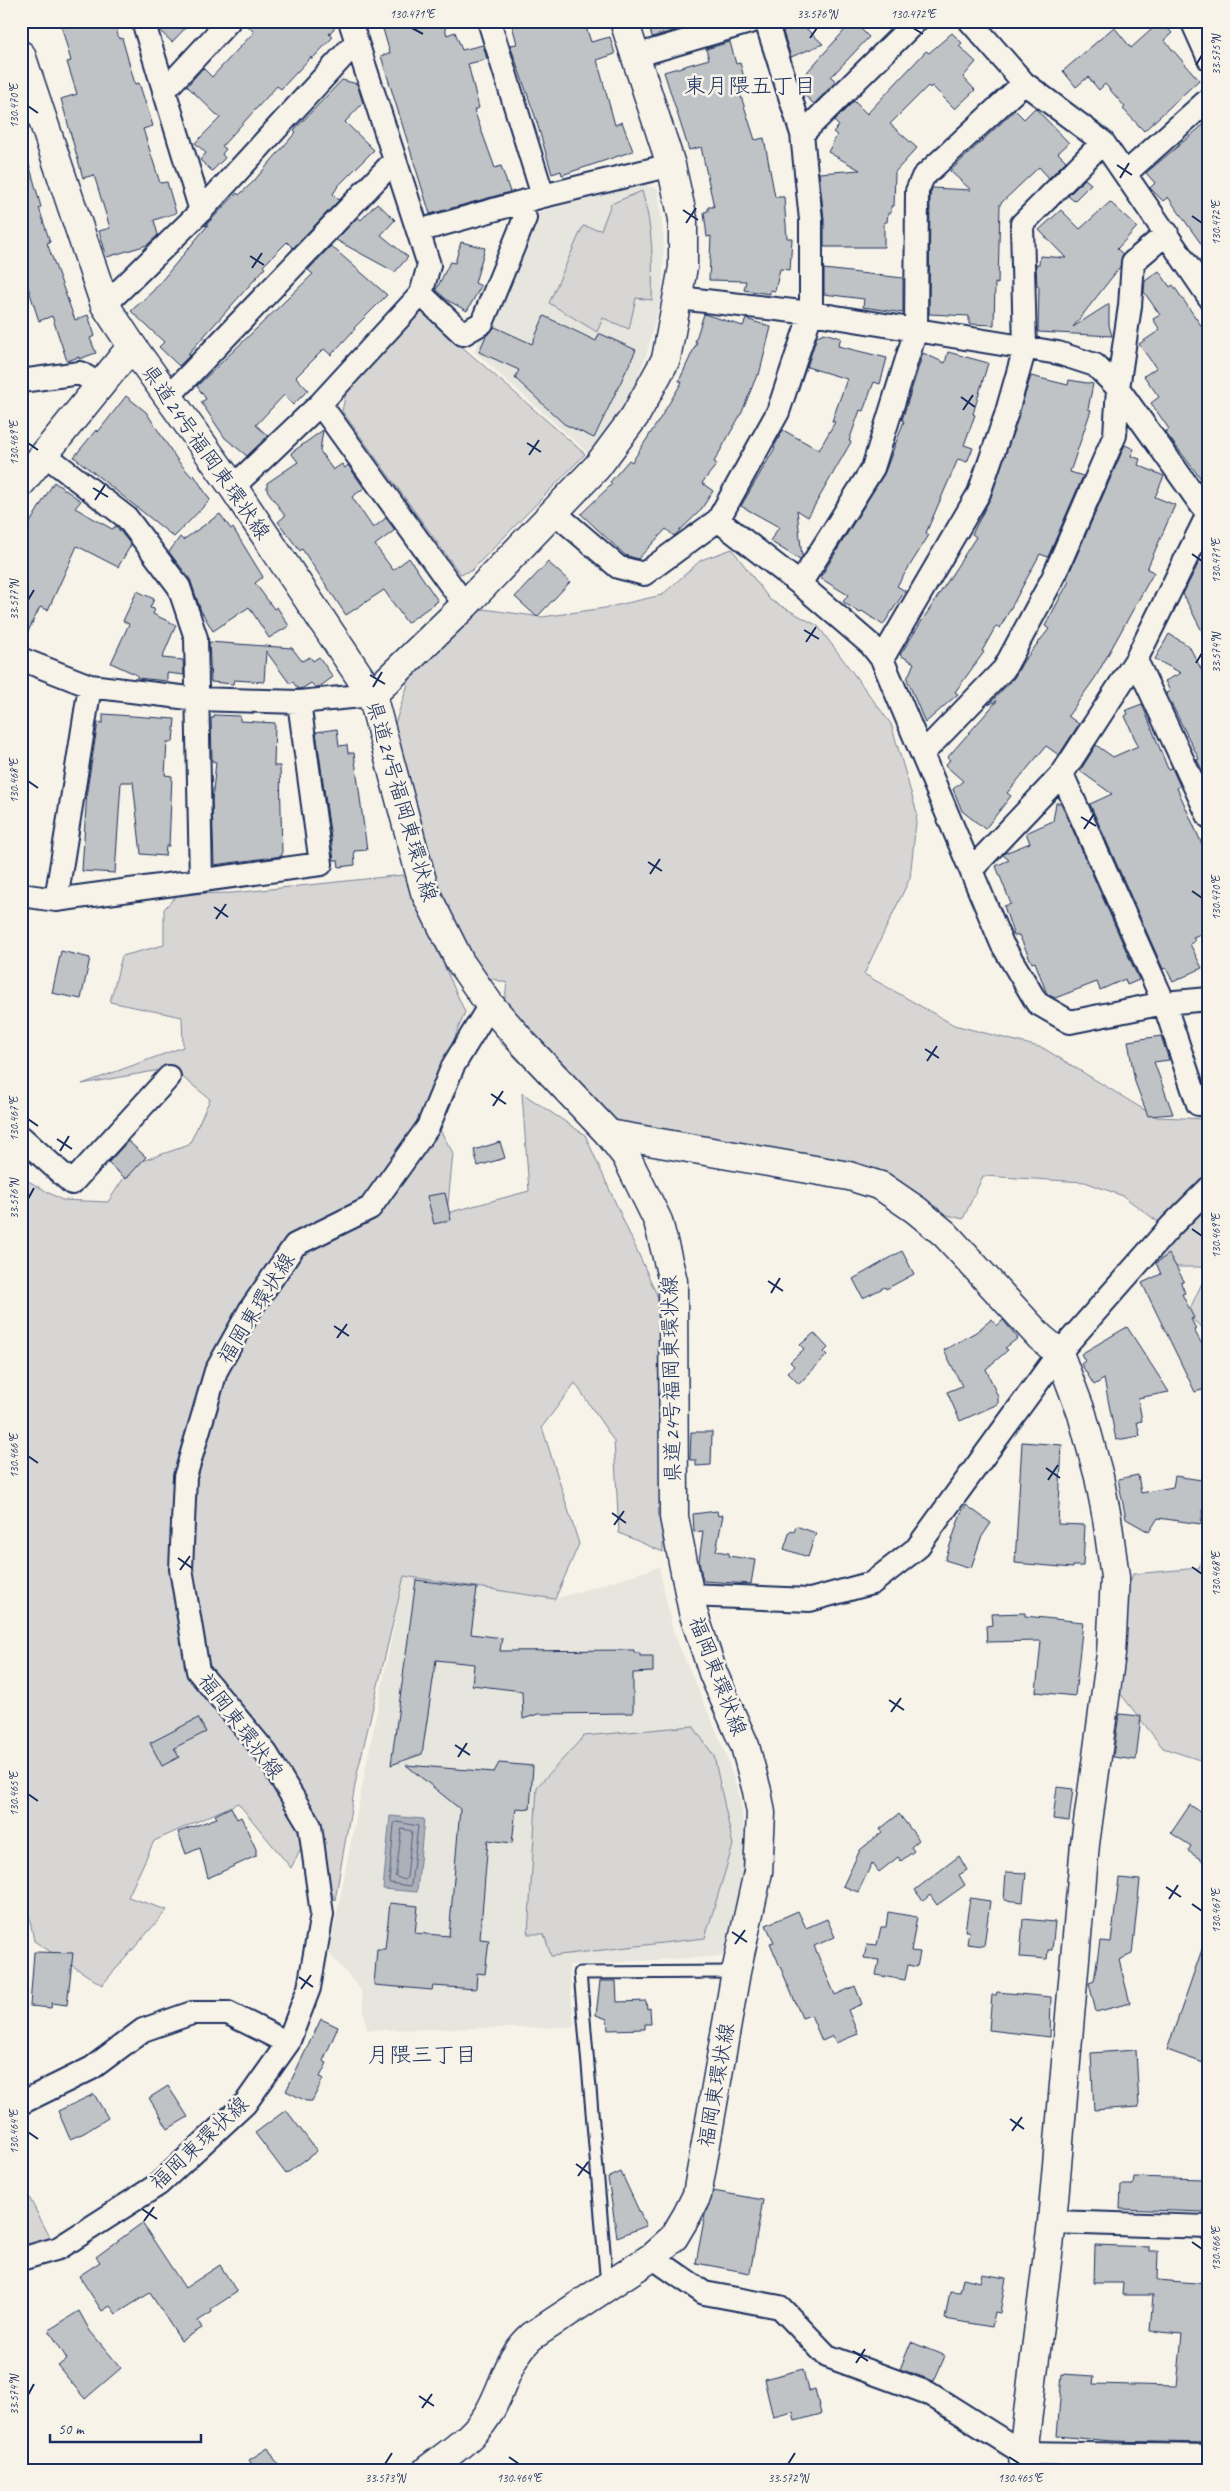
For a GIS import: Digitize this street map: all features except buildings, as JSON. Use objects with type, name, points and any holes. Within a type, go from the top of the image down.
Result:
[{"type":"main road","points":[[372,695],[465,605],[598,466],[635,416],[666,359],[679,298],[683,267],[682,219],[671,165],[624,21]]},
{"type":"main road","name":"県道24号福岡東環状線","points":[[21,55],[105,305],[132,346],[233,487],[372,695],[424,892],[460,962],[490,1005],[609,1134],[626,1156],[658,1221],[673,1282],[674,1517],[688,1594]]},
{"type":"main road","points":[[21,484],[132,346]]},
{"type":"main road","points":[[609,1134],[849,1176],[881,1186],[916,1210],[945,1234],[1040,1336],[1059,1353],[1082,1414],[1099,1477],[1115,1577],[1112,1654],[1085,1844],[1052,2222],[1024,2462]]},
{"type":"main road","name":"福岡東環状線","points":[[427,2470],[475,2431],[491,2411],[510,2364],[520,2347],[532,2336],[652,2257],[674,2237],[697,2195],[736,1972],[758,1872],[761,1812],[745,1746],[713,1673],[688,1594]]},
{"type":"street","points":[[143,21],[201,210]]},
{"type":"street","points":[[164,91],[229,21]]},
{"type":"street","points":[[489,21],[543,196]]},
{"type":"street","points":[[635,56],[753,21]]},
{"type":"street","points":[[554,512],[618,567],[644,574],[718,520],[778,412],[810,313],[811,220],[802,134],[766,21]]},
{"type":"street","points":[[802,134],[916,21]]},
{"type":"street","points":[[970,21],[1024,82],[1104,142],[1209,298]]},
{"type":"street","points":[[1192,21],[1209,59]]},
{"type":"street","points":[[233,487],[320,404],[421,294],[429,264],[353,32]]},
{"type":"street","points":[[105,305],[201,210],[353,32]]},
{"type":"street","points":[[800,584],[873,468],[916,330],[917,191],[922,177],[1024,82]]},
{"type":"street","points":[[1125,174],[1209,99]]},
{"type":"street","points":[[882,660],[979,492],[1006,415],[1025,348],[1022,224],[1104,142]]},
{"type":"street","points":[[169,396],[394,160]]},
{"type":"street","points":[[418,231],[543,196],[671,165]]},
{"type":"street","points":[[421,294],[463,334],[482,323],[526,218],[519,203]]},
{"type":"street","points":[[922,754],[1004,669],[1053,578],[1115,435],[1118,388],[1130,306],[1133,262],[1167,233]]},
{"type":"street","points":[[679,298],[810,313],[916,330],[1058,353],[1095,365],[1118,388],[1208,515],[1136,660],[1062,774],[971,870]]},
{"type":"street","points":[[21,381],[80,373],[100,385]]},
{"type":"street","points":[[320,404],[465,605]]},
{"type":"street","points":[[44,454],[126,518],[179,587],[196,638],[201,880]]},
{"type":"street","points":[[718,520],[800,584],[872,645],[882,660],[1002,944],[1037,1003],[1070,1022],[1164,1003],[1209,999]]},
{"type":"street","points":[[21,659],[90,686],[197,698],[299,702],[372,695]]},
{"type":"street","points":[[1136,660],[1209,816]]},
{"type":"street","points":[[56,900],[90,686]]},
{"type":"street","points":[[21,895],[56,900],[321,864],[299,702]]},
{"type":"street","points":[[1062,774],[1164,1003],[1198,1104],[1209,1104]]},
{"type":"street","name":"福岡東環状線","points":[[21,2260],[59,2248],[159,2184],[245,2104],[288,2043],[309,1988],[322,1914],[310,1826],[266,1753],[198,1671],[181,1569],[185,1477],[216,1371],[250,1310],[295,1245],[370,1208],[428,1127],[453,1066],[490,1005]]},
{"type":"street","points":[[21,1137],[72,1183],[169,1077]]},
{"type":"street","points":[[688,1594],[810,1600],[872,1583],[917,1548],[1059,1353],[1171,1226],[1209,1188]]},
{"type":"street","points":[[21,2103],[92,2068],[143,2030],[192,2013],[228,2013],[288,2043]]},
{"type":"street","points":[[1052,2222],[1209,2227]]},
{"type":"street","points":[[652,2257],[704,2293],[780,2307],[827,2356],[928,2393],[1024,2462],[1209,2456]]},
{"type":"lane","points":[[607,2285],[580,1973],[736,1972]]},
{"type":"shaded area","points":[[643,184],[658,189],[664,241],[662,294],[647,353],[634,387],[610,427],[588,453],[474,351],[539,212]]},
{"type":"shaded area","points":[[642,191],[646,205],[651,245],[652,300],[636,298],[629,329],[603,318],[597,332],[549,303],[583,226],[601,230],[611,204]]},
{"type":"shaded area","points":[[421,311],[585,454],[471,571],[460,574],[342,411],[346,392]]},
{"type":"shaded area","points":[[732,549],[770,600],[818,626],[891,724],[917,813],[910,878],[864,974],[954,1025],[1043,1048],[1156,1117],[1209,1119],[1209,1267],[1160,1267],[1161,1224],[1123,1196],[1085,1182],[983,1176],[963,1219],[575,1118],[499,1041],[507,983],[455,968],[385,754],[414,666],[483,609],[542,617],[605,608],[662,595],[701,560]]},
{"type":"shaded area","points":[[403,875],[465,1012],[427,1107],[453,1153],[447,1213],[529,1191],[522,1093],[585,1135],[666,1315],[663,1552],[619,1533],[614,1441],[575,1383],[542,1427],[579,1544],[555,1599],[404,1576],[357,1774],[335,1900],[308,1834],[291,1868],[238,1803],[154,1841],[128,1897],[167,1910],[102,1985],[34,1941],[21,1872],[21,1177],[62,1200],[108,1202],[133,1164],[189,1145],[210,1099],[171,1068],[82,1084],[183,1047],[182,1017],[110,1002],[122,956],[164,945],[164,909],[178,894],[233,893]]},
{"type":"shaded area","points":[[1209,1268],[1209,1333],[1187,1315]]},
{"type":"shaded area","points":[[1209,1530],[1209,1763],[1163,1748],[1098,1665],[1133,1574],[1199,1568]]},
{"type":"shaded area","points":[[659,1567],[673,1632],[724,1749],[741,1802],[746,1858],[723,1956],[569,1965],[574,2027],[367,2030],[361,1990],[329,1953],[404,1576],[555,1599]]},
{"type":"shaded area","points":[[693,1726],[714,1756],[733,1845],[705,1938],[551,1956],[544,1934],[528,1934],[537,1787],[584,1736]]},
{"type":"shaded area","points":[[21,2182],[52,2241],[21,2250]]},
{"type":"water","points":[[390,1816],[424,1819],[417,1892],[383,1889]]},
{"type":"district","name":"東月隈五丁目","points":[[750,85]]},
{"type":"district","name":"月隈三丁目","points":[[422,2054]]}]
